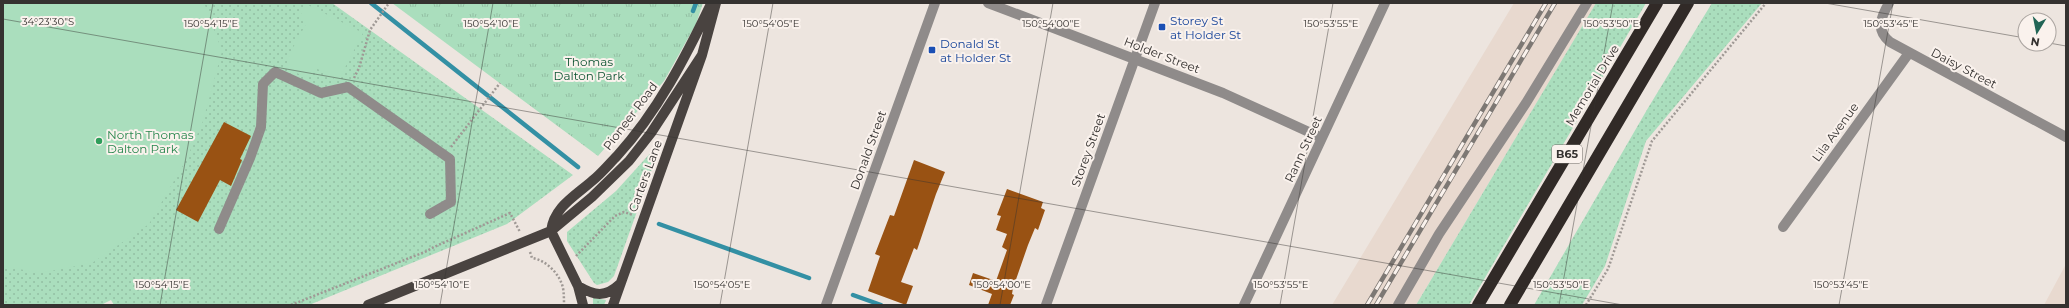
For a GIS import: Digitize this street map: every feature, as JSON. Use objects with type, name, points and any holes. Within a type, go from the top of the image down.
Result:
[{"type":"highway","name":"Memorial Drive","points":[[1478,305],[1657,3]]},
{"type":"highway","name":"B65","points":[[1510,305],[1688,3]]},
{"type":"main road","name":"Pioneer Road","points":[[550,231],[554,217],[560,209],[594,180],[618,155],[658,102],[678,72],[712,3]]},
{"type":"main road","name":"Carters Lane","points":[[612,305],[702,55],[716,3]]},
{"type":"main road","name":"Carters Lane","points":[[671,104],[702,55]]},
{"type":"main road","name":"Pioneer Road","points":[[368,305],[550,231],[612,180],[651,133],[671,104]]},
{"type":"main road","points":[[550,231],[578,286],[583,305]]},
{"type":"main road","points":[[578,286],[586,291],[601,294],[612,292],[620,284]]},
{"type":"street","name":"Donald Street","points":[[826,305],[935,3]]},
{"type":"street","name":"Holder Street","points":[[988,3],[1223,92],[1322,138]]},
{"type":"street","name":"Storey Street","points":[[1046,305],[1155,3]]},
{"type":"street","name":"Rann Street","points":[[1244,305],[1385,3]]},
{"type":"street","points":[[1398,305],[1439,234],[1526,103],[1587,3]]},
{"type":"street","name":"Daisy Street","points":[[1889,3],[1881,19],[1881,33],[1890,42],[2066,137]]},
{"type":"street","name":"Lila Avenue","points":[[1783,227],[1909,53]]},
{"type":"street","points":[[219,229],[250,158],[261,127],[263,84],[275,72],[321,93],[348,87],[450,159],[451,202],[430,214]]},
{"type":"path","points":[[348,87],[359,68],[370,30],[389,3]]},
{"type":"path","points":[[1586,305],[1608,269],[1652,141],[1766,3]]},
{"type":"path","points":[[444,156],[500,83]]},
{"type":"path","points":[[568,267],[575,256],[616,216],[624,212],[644,218]]},
{"type":"path","points":[[291,305],[427,252],[434,247],[510,213],[526,241],[532,258],[546,262],[558,278],[563,288],[564,305]]},
{"type":"shaded area","points":[[1514,3],[1596,3],[1416,305],[1332,305]]},
{"type":"shaded area","points":[[2066,264],[2066,305],[2044,305]]},
{"type":"green space","points":[[3,3],[332,3],[573,175],[507,224],[309,305],[114,305],[111,300],[101,305],[3,305]]},
{"type":"green space","name":"North Thomas Dalton Park","points":[[3,3],[204,3],[222,51],[203,121],[186,160],[149,224],[92,263],[40,273],[3,266]]},
{"type":"green space","name":"Thomas Dalton Park","points":[[392,3],[703,3],[696,24],[664,81],[598,156]]},
{"type":"green space","points":[[1596,3],[1646,3],[1469,305],[1416,305]]},
{"type":"green space","points":[[1712,3],[1762,3],[1646,141],[1605,266],[1582,305],[1534,305],[1648,108]]},
{"type":"green space","points":[[306,4],[363,33],[338,81],[316,68],[308,79],[286,67],[290,53],[306,24],[299,18]]},
{"type":"green space","points":[[655,148],[658,150],[657,155],[614,276],[608,282],[597,285],[594,283],[567,241],[567,232],[616,191]]},
{"type":"green space","points":[[593,298],[606,300],[604,305],[593,305]]},
{"type":"building","points":[[224,122],[251,136],[240,159],[242,160],[231,186],[220,180],[198,222],[176,210]]},
{"type":"building","points":[[914,160],[945,172],[917,250],[914,248],[901,282],[913,286],[906,305],[868,291],[880,256],[875,254],[890,215],[894,216]]},
{"type":"building","points":[[1007,189],[1043,202],[1041,208],[1045,210],[1038,230],[1035,228],[1028,245],[1013,288],[1012,294],[1014,295],[1010,305],[988,305],[992,294],[969,285],[973,273],[996,281],[1007,250],[1002,247],[1007,234],[996,230],[1001,216],[997,215]]},
{"type":"waterway","points":[[371,3],[578,167]]},
{"type":"waterway","points":[[693,11],[696,3]]},
{"type":"waterway","points":[[659,224],[809,278]]},
{"type":"waterway","points":[[853,295],[881,305]]},
{"type":"railway","points":[[1367,305],[1546,3]]},
{"type":"railway","points":[[1376,305],[1555,3]]},
{"type":"place","name":"Storey St at Holder St","points":[[1162,27]]},
{"type":"place","name":"Donald St at Holder St","points":[[932,50]]},
{"type":"place","name":"North Thomas Dalton Park","points":[[99,141]]}]
